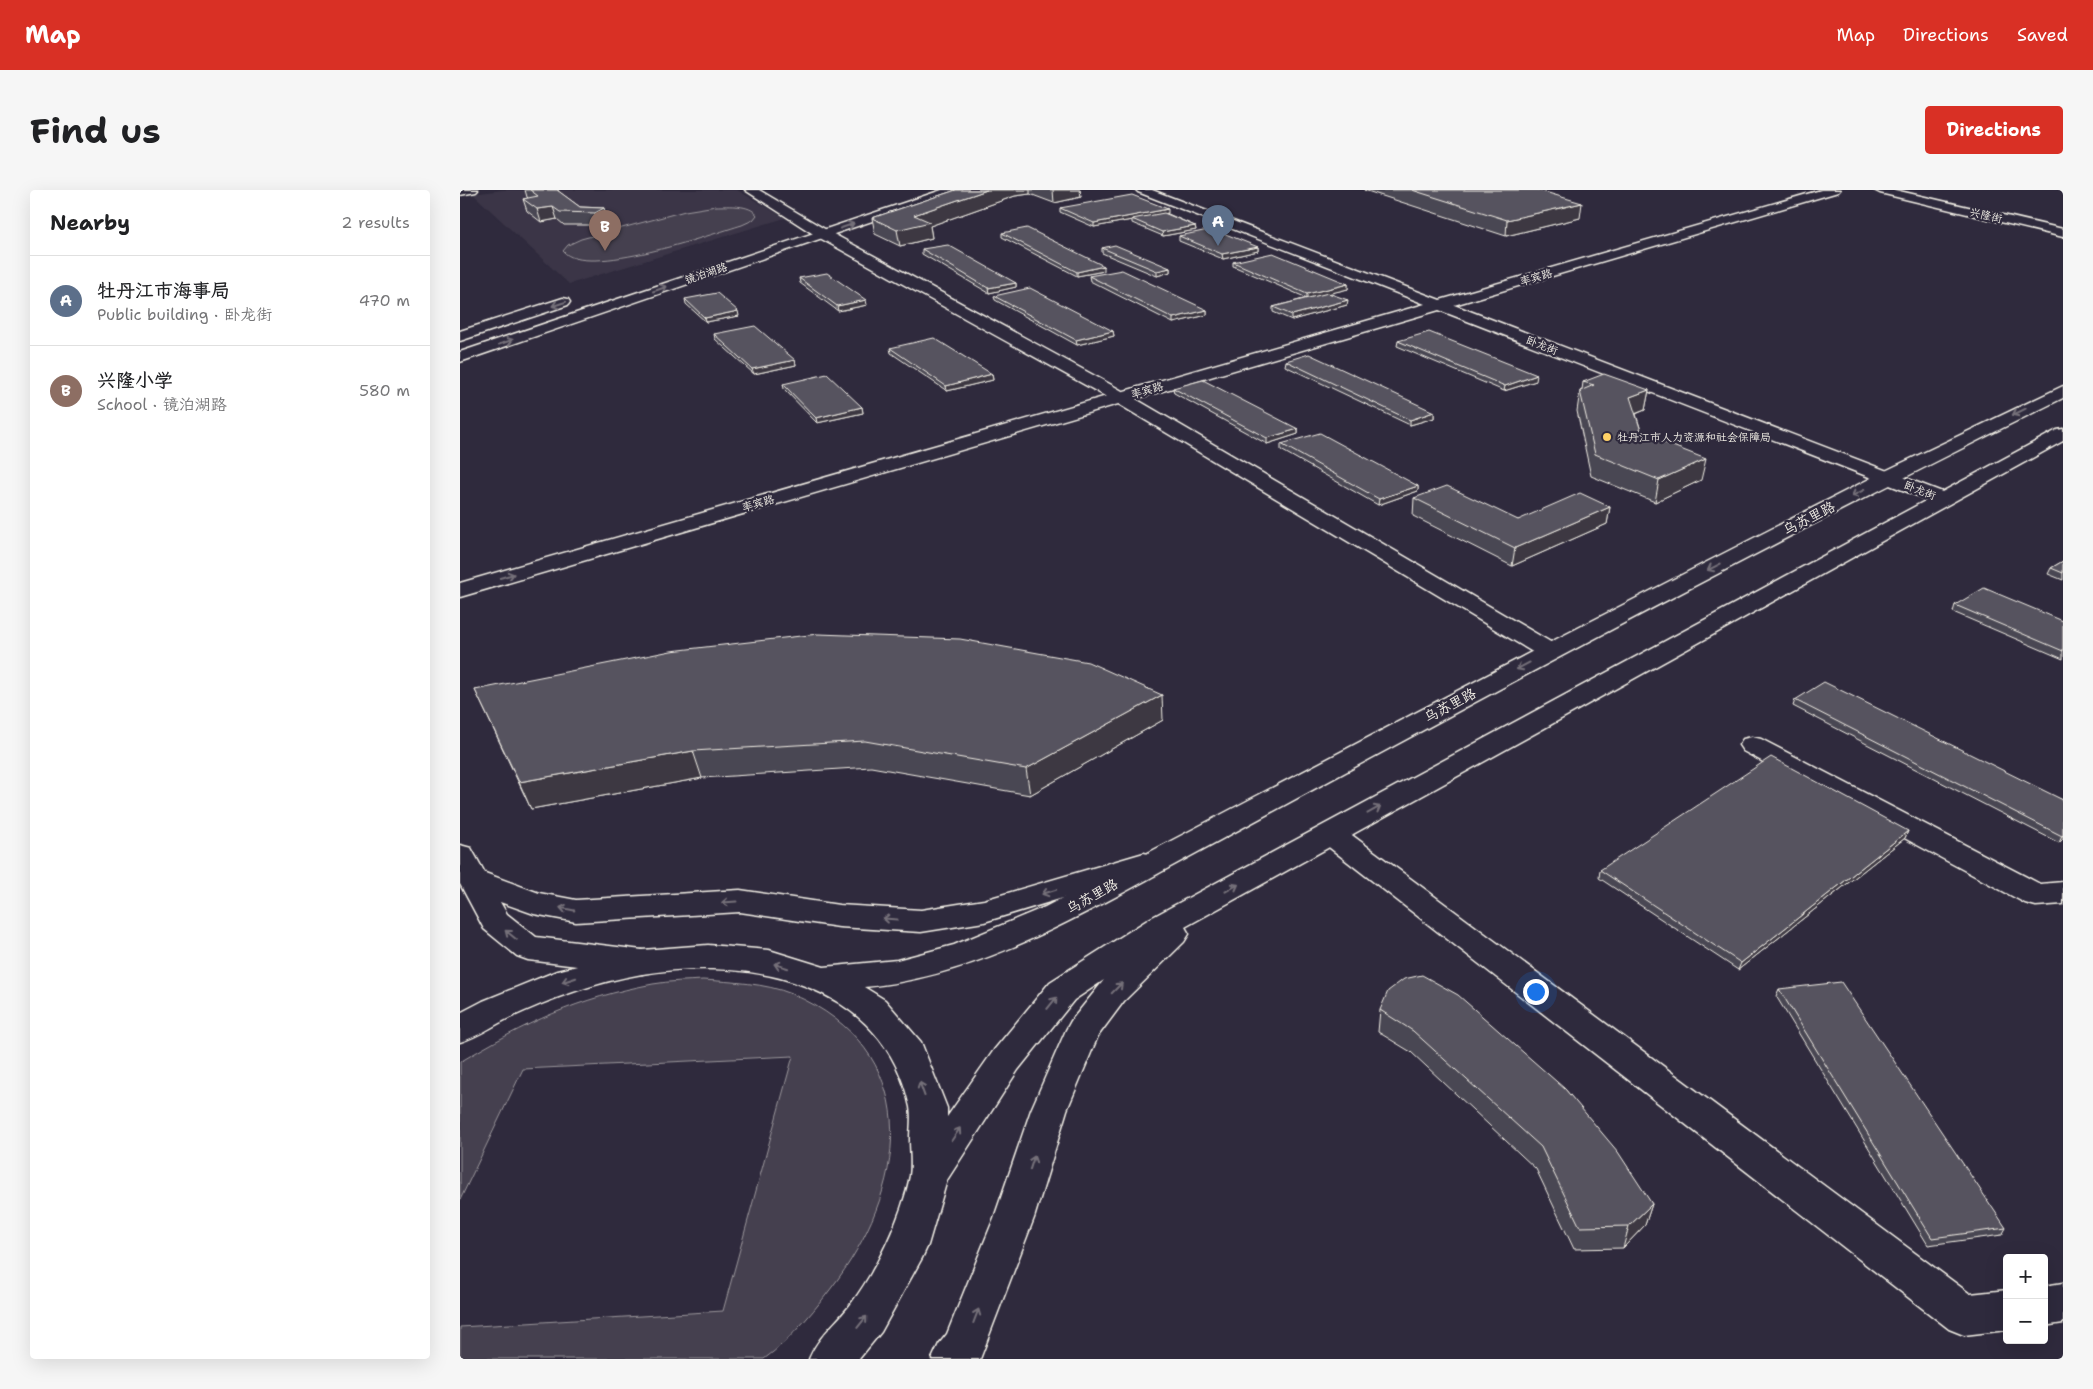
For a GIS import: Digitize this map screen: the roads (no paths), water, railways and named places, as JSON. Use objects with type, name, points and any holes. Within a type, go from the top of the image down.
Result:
[{"type":"main road","points":[[460,192],[472,190]]},
{"type":"main road","points":[[751,190],[805,223]]},
{"type":"main road","name":"镜泊湖路","points":[[460,357],[823,225],[953,190]]},
{"type":"main road","name":"卧龙街","points":[[1142,190],[1433,304],[1943,499]]},
{"type":"main road","name":"率宾路","points":[[1433,304],[1807,190]]},
{"type":"main road","name":"率宾路","points":[[460,590],[1116,395],[1834,190]]},
{"type":"main road","name":"兴隆街","points":[[1880,190],[2063,233]]},
{"type":"main road","name":"兴隆街","points":[[1920,190],[2063,222]]},
{"type":"main road","points":[[786,229],[805,223],[823,225],[1116,395],[1550,652]]},
{"type":"main road","points":[[460,336],[572,299]]},
{"type":"main road","name":"乌苏里路","points":[[824,979],[897,972],[962,955],[1056,915],[1550,652],[1888,477],[2063,391]]},
{"type":"main road","name":"率宾路","points":[[460,576],[1116,395]]},
{"type":"main road","points":[[929,1175],[1006,1060],[1062,991],[1160,927],[2063,434]]},
{"type":"main road","points":[[1752,745],[2036,895],[2063,892]]},
{"type":"main road","points":[[1331,834],[1964,1315],[2003,1310]]},
{"type":"main road","points":[[467,868],[534,903],[576,911],[740,901],[839,916],[921,921],[984,911],[1162,857]]},
{"type":"main road","points":[[467,868],[495,921],[528,948],[642,962]]},
{"type":"main road","points":[[954,1359],[963,1348],[1014,1218],[1049,1110],[1083,1030],[1112,992],[1204,904]]},
{"type":"main road","points":[[460,1029],[495,1010],[569,980],[642,962],[708,957],[769,962],[824,979],[873,1009],[909,1052],[929,1108],[929,1175],[908,1245],[866,1318],[831,1359]]},
{"type":"main road","points":[[2048,1305],[2063,1303]]},
{"type":"place","name":"牡丹江市海事局","points":[[1218,246]]},
{"type":"place","name":"兴隆小学","points":[[605,251]]},
{"type":"place","name":"牡丹江市人力资源和社会保障局","points":[[1607,437]]}]
